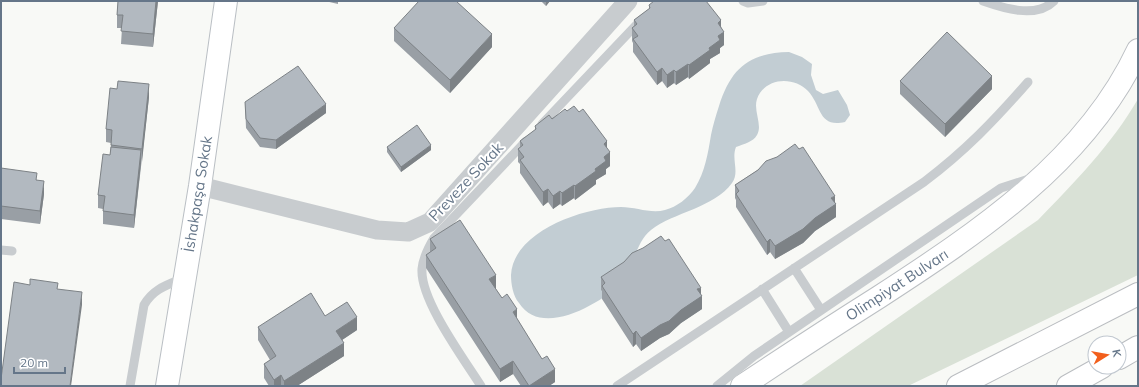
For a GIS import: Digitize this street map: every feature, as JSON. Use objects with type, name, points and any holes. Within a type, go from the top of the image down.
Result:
[{"type":"main road","name":"İshakpaşa Sokak","points":[[167,386],[200,186],[226,1]]},
{"type":"main road","name":"Olimpiyat Bulvarı","points":[[742,386],[948,253],[998,214],[1076,144],[1100,114],[1138,50]]},
{"type":"main road","points":[[958,386],[1138,294]]},
{"type":"main road","points":[[1127,353],[1138,347]]},
{"type":"main road","points":[[1068,386],[1088,375]]},
{"type":"street","name":"Preveze Sokak","points":[[200,186],[377,230],[408,232],[430,222],[628,1]]},
{"type":"lane","points":[[743,1],[748,3],[763,1]]},
{"type":"lane","points":[[983,1],[999,7],[1024,11],[1043,8],[1054,1]]},
{"type":"lane","points":[[481,386],[434,310],[426,292],[422,270],[426,253],[434,238],[648,13]]},
{"type":"lane","points":[[617,386],[924,182],[956,158],[996,119],[1028,82]]},
{"type":"lane","points":[[717,386],[754,356],[1001,188],[1044,174]]},
{"type":"lane","points":[[1,250],[12,252]]},
{"type":"lane","points":[[794,268],[821,310]]},
{"type":"lane","points":[[130,386],[144,305],[150,295],[162,286],[185,278]]},
{"type":"lane","points":[[762,289],[789,332]]},
{"type":"shaded area","points":[[789,52],[802,57],[812,64],[811,75],[816,90],[823,94],[838,90],[847,105],[850,115],[845,122],[836,123],[825,119],[813,97],[802,86],[788,81],[780,81],[766,86],[757,99],[756,104],[759,131],[751,141],[736,147],[734,156],[735,174],[732,183],[715,198],[705,204],[660,224],[651,230],[645,236],[637,250],[627,277],[623,282],[601,299],[571,314],[556,318],[542,318],[529,313],[519,303],[513,290],[511,275],[515,259],[524,246],[537,234],[553,224],[589,211],[621,207],[660,211],[674,207],[682,202],[695,188],[701,176],[706,162],[719,106],[729,82],[736,72],[752,60],[775,53]]},
{"type":"shaded area","points":[[1138,99],[1138,275],[908,386],[800,386],[1038,220],[1079,177],[1104,147],[1128,116]]},
{"type":"building","points":[[118,1],[156,1],[153,34],[121,31],[123,15],[117,15]]},
{"type":"building","points":[[419,1],[456,1],[492,34],[450,80],[394,28]]},
{"type":"building","points":[[654,1],[706,1],[721,20],[718,23],[724,32],[718,36],[720,40],[709,48],[710,50],[676,72],[674,70],[667,75],[662,68],[657,72],[633,39],[638,36],[632,28],[637,24],[634,20],[650,8],[649,5]]},
{"type":"building","points":[[947,32],[992,76],[945,124],[900,81]]},
{"type":"building","points":[[298,66],[326,104],[276,140],[260,138],[246,119],[245,102]]},
{"type":"building","points":[[118,81],[149,84],[142,149],[111,145],[112,130],[106,129],[110,88],[117,89]]},
{"type":"building","points":[[574,106],[579,112],[583,109],[607,141],[604,144],[610,152],[604,157],[606,161],[595,169],[596,171],[575,186],[574,185],[562,193],[560,191],[553,196],[548,189],[543,192],[520,160],[524,157],[518,149],[523,145],[520,141],[536,129],[535,126],[549,115],[552,119],[565,109],[567,111]]},
{"type":"building","points":[[417,125],[431,145],[401,167],[387,147]]},
{"type":"building","points":[[795,144],[799,149],[803,147],[835,196],[831,198],[836,204],[815,218],[803,229],[775,246],[770,239],[767,242],[736,194],[739,191],[735,185],[758,170],[766,161],[777,157]]},
{"type":"building","points":[[111,147],[141,150],[134,215],[103,211],[105,196],[98,195],[103,154],[110,155]]},
{"type":"building","points":[[1,168],[37,173],[36,180],[44,181],[40,211],[1,206]]},
{"type":"building","points":[[460,220],[496,275],[489,279],[502,298],[507,294],[517,309],[513,312],[542,359],[547,356],[555,369],[529,386],[513,361],[500,369],[426,255],[436,248],[430,239]]},
{"type":"building","points":[[661,236],[665,241],[669,239],[701,288],[697,289],[702,296],[681,310],[669,321],[660,325],[641,338],[636,331],[633,334],[602,286],[605,283],[601,277],[624,262],[632,253],[643,248]]},
{"type":"building","points":[[30,279],[58,283],[57,289],[82,292],[70,386],[1,386],[14,282],[30,285]]},
{"type":"building","points":[[311,293],[325,316],[347,302],[357,317],[336,331],[344,343],[284,381],[281,375],[274,380],[264,364],[276,356],[258,327]]}]
